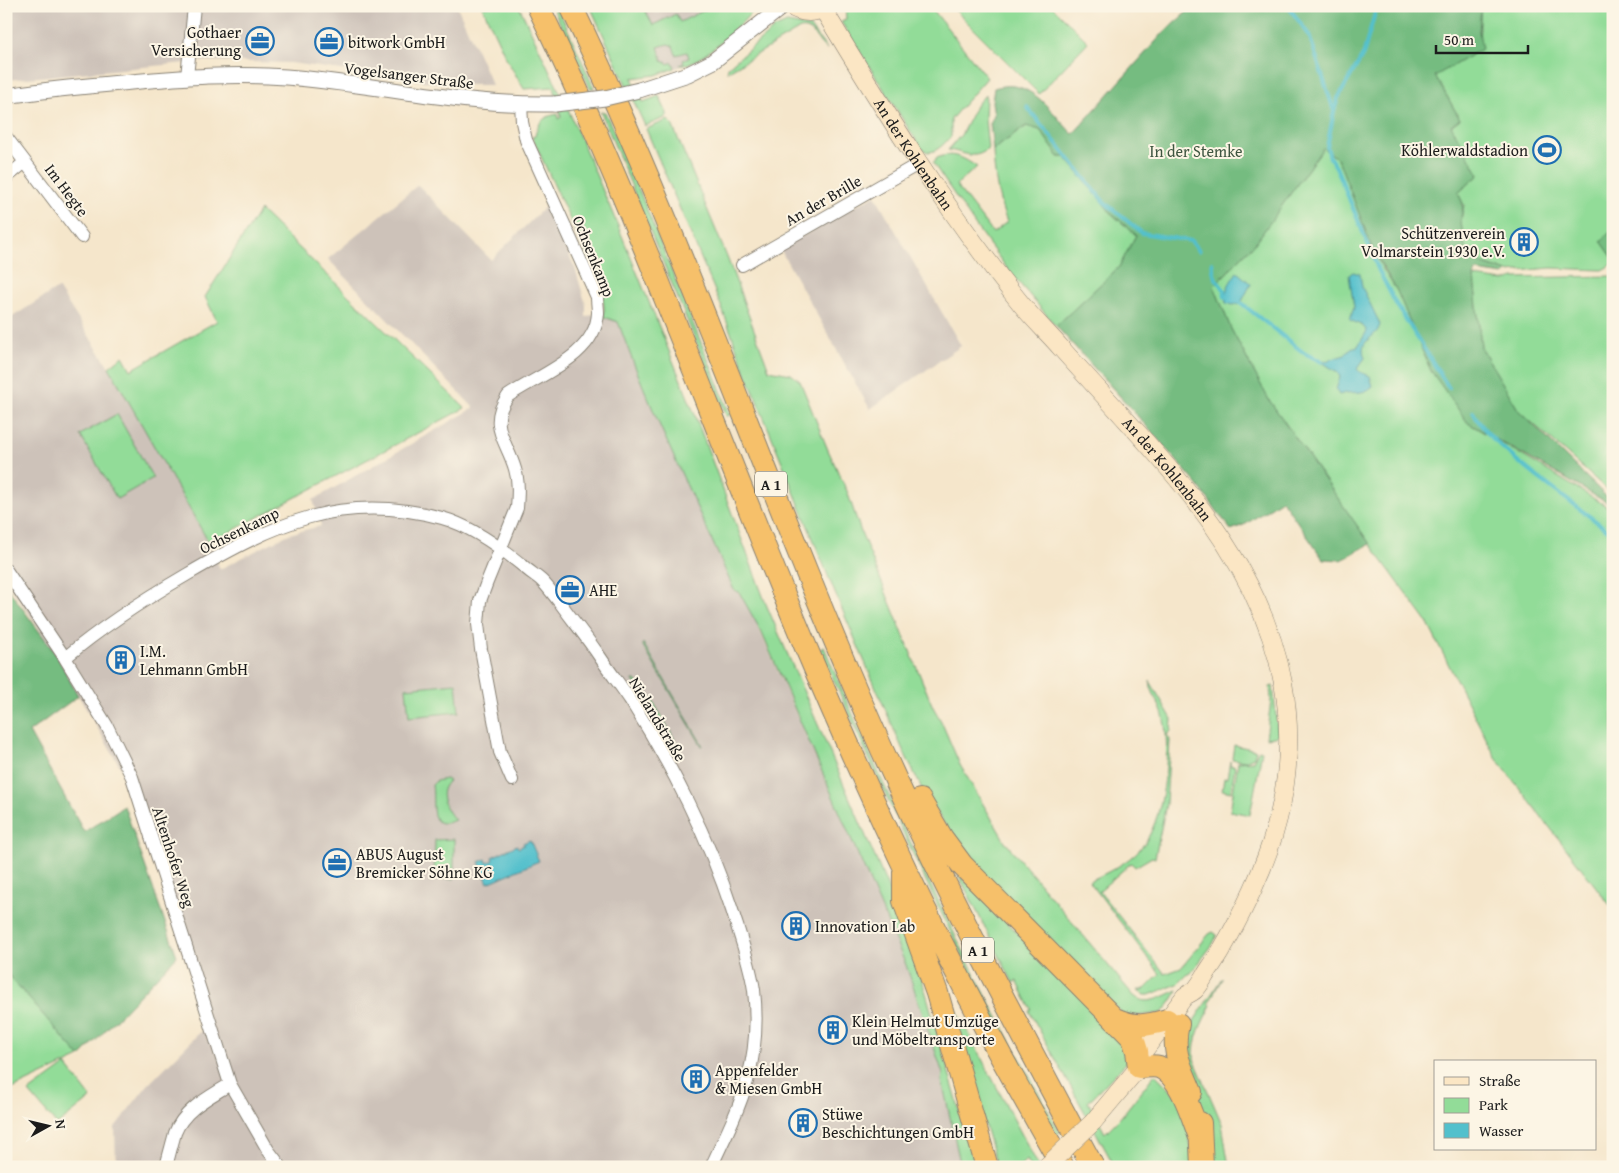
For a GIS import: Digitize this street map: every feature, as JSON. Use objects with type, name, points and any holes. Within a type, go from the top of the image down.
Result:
[{"type":"highway","name":"A 1","points":[[538,6],[570,74],[638,232],[807,649],[866,786],[990,1038],[1063,1167]]},
{"type":"highway","name":"A 1","points":[[571,6],[672,239],[802,562],[872,727],[945,885],[1013,1020],[1093,1167]]},
{"type":"highway","points":[[872,727],[924,806],[942,838],[962,865],[1133,1038],[1139,1067],[1159,1067],[1171,1077],[1186,1098],[1200,1137]]},
{"type":"highway","points":[[904,865],[904,902],[937,993],[987,1167]]},
{"type":"highway","points":[[1116,1019],[1135,1026],[1173,1022],[1176,1055],[1198,1112],[1201,1127],[1202,1167]]},
{"type":"main road","points":[[790,6],[806,12],[825,8]]},
{"type":"main road","name":"An der Kohlenbahn","points":[[825,8],[839,38],[982,255],[1025,308],[1160,458],[1192,496],[1222,537],[1241,568],[1262,612],[1274,642],[1284,689],[1288,741],[1284,792],[1278,823],[1262,868],[1246,904],[1219,956],[1195,990],[1194,1001],[1173,1022],[1151,1061],[1139,1067],[1097,1117],[1046,1167]]},
{"type":"street","points":[[188,77],[194,6]]},
{"type":"street","name":"Vogelsanger Straße","points":[[6,96],[188,77],[240,75],[287,77],[475,100],[521,104],[554,104],[605,98],[680,77],[712,62],[783,6]]},
{"type":"street","name":"Ochsenkamp","points":[[66,658],[94,634],[140,602],[219,556],[258,535],[316,514],[369,508],[419,513],[454,522],[501,548],[517,508],[518,490],[515,468],[499,431],[498,421],[502,403],[515,391],[572,357],[586,343],[594,329],[598,314],[597,298],[526,140],[521,104]]},
{"type":"street","name":"Im Hegte","points":[[6,137],[82,237]]},
{"type":"street","name":"Im Hegte","points":[[6,178],[25,162]]},
{"type":"street","name":"An der Brille","points":[[742,265],[920,163]]},
{"type":"street","points":[[501,548],[480,601],[478,624],[500,752],[512,780]]},
{"type":"street","name":"Nielandstraße","points":[[501,548],[542,580],[594,647],[631,701],[710,850],[728,900],[742,943],[754,991],[755,1046],[747,1087],[734,1120],[711,1167]]},
{"type":"street","name":"Altenhofer Weg","points":[[6,570],[66,658],[108,726],[132,777],[230,1084],[268,1150],[281,1167]]},
{"type":"street","points":[[166,1167],[176,1131],[184,1117],[195,1107],[230,1084]]},
{"type":"shaded area","points":[[6,6],[457,6],[492,85],[451,85],[291,63],[206,61],[6,80]]},
{"type":"shaded area","points":[[641,6],[760,6],[755,8],[725,39],[712,49],[684,65],[665,72]]},
{"type":"shaded area","points":[[418,185],[491,260],[546,206],[575,268],[586,305],[586,317],[616,307],[906,965],[943,1074],[942,1081],[961,1167],[116,1167],[115,1127],[147,1086],[209,1023],[191,962],[124,773],[35,622],[6,581],[6,321],[58,288],[109,367],[209,543],[220,569],[289,534],[321,526],[313,500],[474,408],[328,259]]},
{"type":"shaded area","points":[[875,195],[961,346],[870,409],[780,249]]},
{"type":"green space","points":[[482,6],[519,6],[571,116],[618,226],[693,410],[766,604],[911,941],[976,1167],[961,1167],[942,1081],[943,1074],[906,965],[761,631],[739,592],[734,590],[645,390],[618,322],[604,317],[603,301],[596,276],[532,137],[535,136],[542,120],[558,114],[558,119],[561,117],[554,87],[524,89],[507,60]]},
{"type":"green space","points":[[552,6],[557,6],[594,88],[590,88]]},
{"type":"green space","points":[[590,6],[643,6],[653,25],[676,14],[680,22],[713,6],[756,6],[742,23],[721,43],[688,64],[680,65],[684,63],[683,60],[689,58],[687,52],[676,55],[673,46],[668,44],[658,47],[663,62],[668,64],[673,62],[675,68],[656,75],[632,78],[643,102],[659,96],[667,113],[667,117],[645,126]]},
{"type":"green space","points":[[845,6],[930,6],[987,78],[951,119],[951,137],[937,149],[929,152],[921,148],[841,22],[846,19]]},
{"type":"green space","points":[[955,6],[1052,6],[1088,42],[1039,94],[953,8]]},
{"type":"green space","name":"In der Stemke","points":[[1194,6],[1481,6],[1479,31],[1482,49],[1435,76],[1460,119],[1451,125],[1479,175],[1458,193],[1463,206],[1461,221],[1465,244],[1472,257],[1478,261],[1508,272],[1504,275],[1476,271],[1474,277],[1481,347],[1519,411],[1613,503],[1613,506],[1468,423],[1431,371],[1397,291],[1373,250],[1338,159],[1323,148],[1256,242],[1214,286],[1231,329],[1269,400],[1370,544],[1341,560],[1323,559],[1282,500],[1246,524],[1231,530],[1197,484],[1056,326],[1119,267],[1136,235],[1112,214],[1065,157],[1059,157],[1040,130],[1026,126],[993,150],[990,123],[994,115],[992,102],[994,88],[1019,87],[1029,91],[1039,98],[1073,134],[1165,31]]},
{"type":"green space","name":"Köhlerwaldstadion","points":[[1481,6],[1613,6],[1613,233],[1610,233],[1601,241],[1613,258],[1613,264],[1602,270],[1551,268],[1508,272],[1475,261],[1467,253],[1463,242],[1461,220],[1464,205],[1458,193],[1479,175],[1451,126],[1460,119],[1435,75],[1462,60],[1477,44],[1480,34]]},
{"type":"green space","points":[[787,23],[810,27],[827,49],[812,32],[800,29],[727,72],[728,67],[775,28]]},
{"type":"green space","points":[[986,94],[985,119],[988,149],[983,153],[973,155],[948,150],[961,135],[977,104]]},
{"type":"green space","points":[[601,112],[605,112],[628,163],[730,414],[727,417]]},
{"type":"green space","points":[[668,120],[672,124],[727,257],[769,370],[791,374],[800,381],[847,491],[861,532],[933,707],[960,765],[1006,843],[1133,995],[1138,999],[1149,1001],[1178,990],[1162,1013],[1126,1017],[982,878],[926,797],[902,748],[835,593],[745,371],[720,303],[646,129]]},
{"type":"green space","points":[[1027,126],[1040,130],[1059,157],[1065,157],[1112,214],[1136,235],[1119,267],[1056,326],[1009,271],[933,163],[942,156],[953,155],[963,158],[977,167],[956,185],[993,233],[1007,222],[997,187],[993,150]]},
{"type":"green space","points":[[1323,148],[1338,159],[1373,250],[1397,291],[1431,371],[1468,423],[1613,510],[1613,909],[1496,758],[1427,622],[1269,400],[1231,329],[1214,286],[1256,242]]},
{"type":"green space","points":[[260,210],[465,408],[209,543],[109,367],[123,356],[131,370],[217,321],[205,297]]},
{"type":"green space","points":[[1610,232],[1613,233],[1613,258],[1601,241]]},
{"type":"green space","points":[[1613,276],[1613,495],[1519,411],[1481,347],[1474,277],[1504,281],[1515,278]]},
{"type":"green space","points":[[117,414],[153,478],[117,499],[80,435]]},
{"type":"green space","points":[[6,586],[55,653],[78,696],[29,732],[84,832],[124,806],[177,956],[80,1057],[6,972]]},
{"type":"green space","points":[[643,643],[703,746],[643,646]]},
{"type":"green space","points":[[824,647],[876,768],[932,887],[970,965],[1060,1132],[1057,1135],[1024,1076],[932,895],[820,649]]},
{"type":"green space","points":[[633,680],[651,698],[675,740],[675,748],[674,748]]},
{"type":"green space","points":[[1150,681],[1172,719],[1171,731],[1167,735],[1170,740],[1166,804],[1155,858],[1152,857],[1135,867],[1131,863],[1099,891],[1165,974],[1181,968],[1209,934],[1213,932],[1217,935],[1213,944],[1191,973],[1178,984],[1145,995],[1138,990],[1145,989],[1160,974],[1089,881],[1116,868],[1135,854],[1148,837],[1155,823],[1164,788],[1167,751],[1163,715],[1152,691]]},
{"type":"green space","points":[[456,683],[459,712],[409,717],[406,688]]},
{"type":"green space","points":[[1273,686],[1278,735],[1266,738],[1271,700],[1270,687]]},
{"type":"green space","points":[[1234,745],[1256,750],[1254,757],[1245,761],[1232,759]]},
{"type":"green space","points":[[1259,750],[1262,751],[1250,815],[1230,811],[1238,762],[1253,761]]},
{"type":"green space","points":[[1230,761],[1230,765],[1235,766],[1231,792],[1222,790],[1224,778],[1227,778]]},
{"type":"green space","points":[[446,779],[449,781],[443,791],[443,801],[455,820],[446,823],[436,819],[434,814],[432,785],[436,781]]},
{"type":"green space","points":[[454,839],[454,879],[434,879],[435,840]]},
{"type":"green space","points":[[958,874],[1126,1040],[1127,1062],[1088,1102],[1105,1133],[1120,1118],[1155,1074],[1184,1104],[1194,1167],[1115,1167],[1029,1011],[1031,1009],[1017,981],[1013,983]]},
{"type":"green space","points":[[6,972],[80,1057],[6,1092]]},
{"type":"green space","points":[[1222,978],[1209,1003],[1211,1005],[1199,1031],[1194,1051],[1194,1059],[1222,1124],[1229,1167],[1210,1167],[1203,1112],[1183,1052],[1186,1034]]},
{"type":"green space","points":[[945,989],[1039,1167],[1030,1167],[1026,1160],[1019,1167],[997,1167]]},
{"type":"green space","points":[[66,1065],[91,1098],[57,1125],[29,1092]]},
{"type":"water","points":[[1237,272],[1251,284],[1241,303],[1233,305],[1226,303],[1225,299],[1228,286]]},
{"type":"water","points":[[1353,272],[1360,274],[1362,287],[1380,324],[1376,333],[1366,342],[1363,351],[1365,358],[1357,369],[1370,376],[1373,386],[1366,391],[1339,395],[1336,390],[1340,377],[1337,372],[1322,362],[1345,355],[1351,348],[1358,346],[1367,331],[1363,326],[1350,320],[1354,307],[1349,275]]},
{"type":"water","points":[[530,840],[539,861],[488,883],[479,862],[486,859],[487,863],[493,860],[492,857],[517,845],[518,848]]},
{"type":"waterway","points":[[1288,6],[1309,35],[1334,111],[1327,147],[1330,158],[1336,167],[1378,269],[1396,304],[1449,388]]},
{"type":"waterway","points":[[1334,111],[1338,98],[1363,55],[1377,6]]},
{"type":"waterway","points":[[1027,107],[1104,202],[1142,233],[1191,241],[1199,251]]},
{"type":"waterway","points":[[1212,262],[1214,275],[1223,289],[1225,297]]},
{"type":"waterway","points":[[1241,303],[1304,353],[1322,362]]},
{"type":"waterway","points":[[1473,412],[1486,431],[1514,458],[1613,534]]},
{"type":"place","name":"Gothaer Versicherung","points":[[260,41]]},
{"type":"place","name":"bitwork GmbH","points":[[329,42]]},
{"type":"place","name":"Köhlerwaldstadion","points":[[1547,150]]},
{"type":"place","name":"Schützenverein Volmarstein 1930 e.V.","points":[[1524,242]]},
{"type":"place","name":"AHE","points":[[570,590]]},
{"type":"place","name":"I.M. Lehmann GmbH","points":[[121,660]]},
{"type":"place","name":"ABUS August Bremicker Söhne KG","points":[[337,863]]},
{"type":"place","name":"Innovation Lab","points":[[796,926]]},
{"type":"place","name":"Klein Helmut Umzüge und Möbeltransporte","points":[[833,1030]]},
{"type":"place","name":"Appenfelder & Miesen GmbH","points":[[696,1079]]},
{"type":"place","name":"Stüwe Beschichtungen GmbH","points":[[803,1123]]}]
